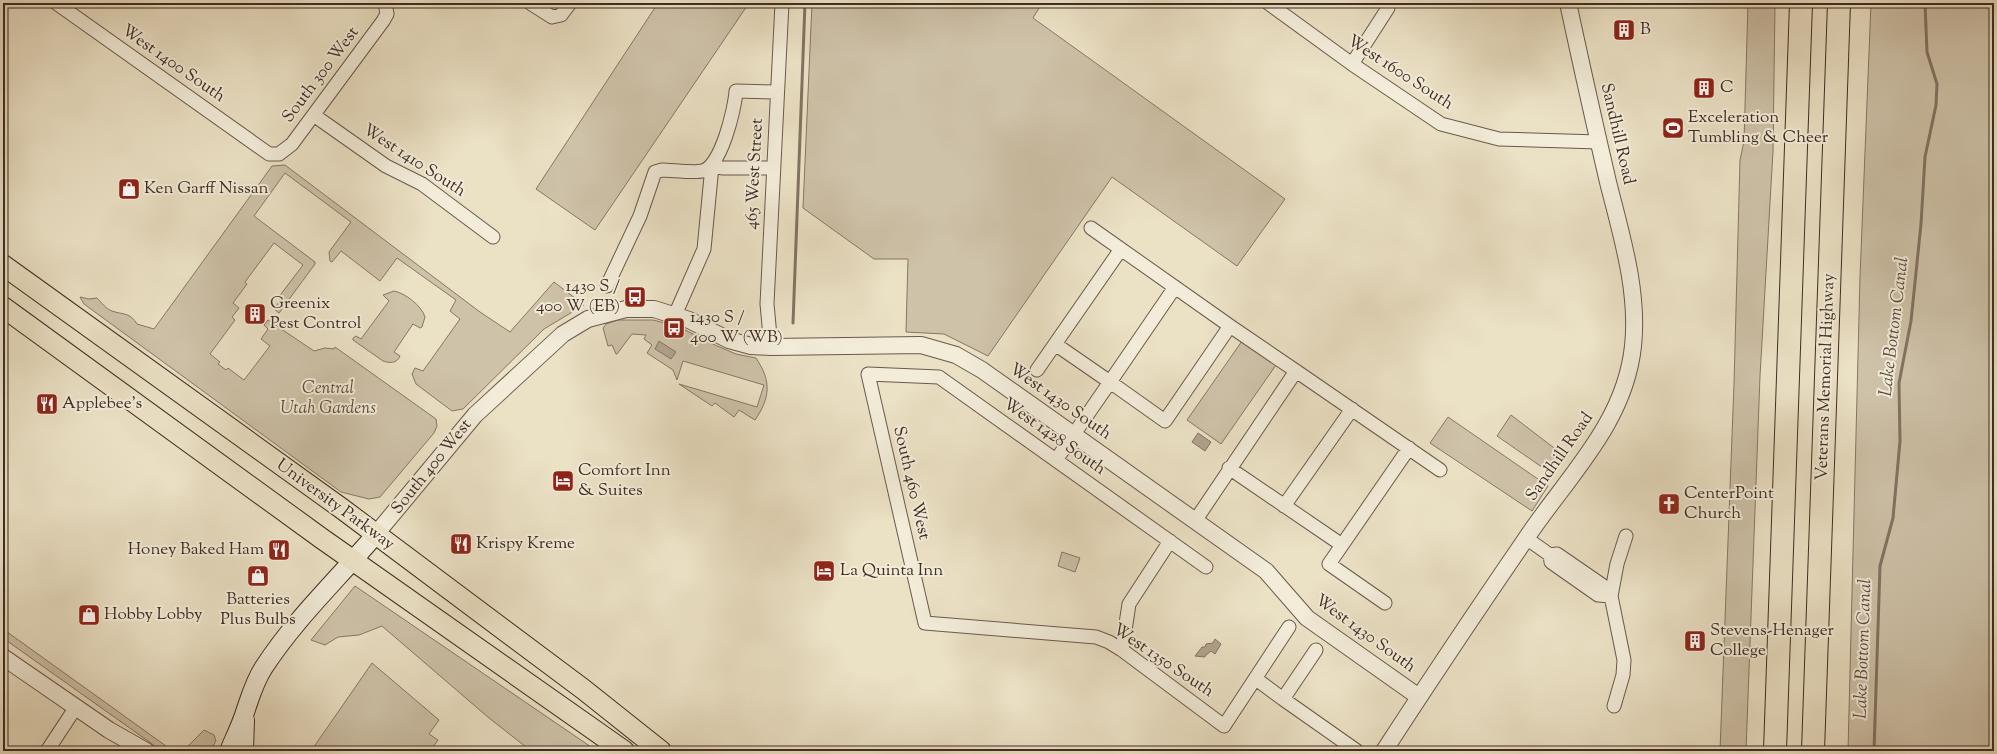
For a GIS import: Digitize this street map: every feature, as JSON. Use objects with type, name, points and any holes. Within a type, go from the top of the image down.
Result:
[{"type":"highway","points":[[1775,751],[1801,3]]},
{"type":"highway","name":"Veterans Memorial Highway","points":[[1813,751],[1839,3]]},
{"type":"main road","name":"University Parkway","points":[[3,265],[376,534],[583,689],[661,751]]},
{"type":"main road","name":"University Parkway","points":[[3,307],[353,561],[624,751]]},
{"type":"main road","name":"South 400 West","points":[[229,751],[244,716],[254,686],[264,667],[299,619],[376,534]]},
{"type":"main road","name":"South 400 West","points":[[244,716],[246,732],[244,751]]},
{"type":"street","name":"West 1400 South","points":[[56,3],[269,154]]},
{"type":"street","name":"South 300 West","points":[[269,154],[279,154],[284,151],[292,144],[314,116],[384,21],[386,14],[385,3]]},
{"type":"street","points":[[530,3],[552,17],[561,15],[567,7]]},
{"type":"street","name":"465 West Street","points":[[771,348],[767,304],[782,3]]},
{"type":"street","name":"West 1600 South","points":[[1268,3],[1352,64],[1441,124],[1499,139],[1599,142]]},
{"type":"street","points":[[1352,64],[1388,8],[1388,3]]},
{"type":"street","name":"Sandhill Road","points":[[1384,751],[1526,538],[1594,447],[1617,405],[1626,378],[1633,346],[1633,300],[1622,241],[1568,3]]},
{"type":"street","points":[[675,315],[704,249],[712,166],[718,155],[735,104],[736,91],[777,92]]},
{"type":"street","name":"West 1410 South","points":[[314,116],[386,166],[422,184],[493,237]]},
{"type":"street","points":[[607,286],[640,216],[656,172],[662,170],[702,171],[712,166],[722,168],[773,168]]},
{"type":"street","points":[[1091,228],[1230,326],[1440,470]]},
{"type":"street","points":[[1037,370],[1121,249]]},
{"type":"street","points":[[1056,460],[1175,287]]},
{"type":"street","name":"West 1430 South","points":[[612,312],[626,309],[654,309],[675,315],[729,340],[750,346],[771,348],[921,345],[956,356],[982,370],[1266,571],[1307,618],[1419,697]]},
{"type":"street","name":"South 400 West","points":[[376,534],[475,415],[533,359],[563,334],[588,319],[612,312]]},
{"type":"street","points":[[1055,344],[1165,421],[1230,326]]},
{"type":"street","points":[[1195,521],[1229,468],[1296,371]]},
{"type":"street","name":"West 1428 South","points":[[868,374],[939,377],[1206,567]]},
{"type":"street","name":"South 460 West","points":[[868,374],[925,623]]},
{"type":"street","points":[[1284,506],[1352,409]]},
{"type":"street","points":[[1385,603],[1329,564],[1408,448]]},
{"type":"street","points":[[1229,468],[1342,545]]},
{"type":"street","points":[[1614,706],[1623,675],[1624,660],[1611,596],[1617,564],[1626,536]]},
{"type":"street","points":[[1526,538],[1550,555],[1558,554],[1602,585],[1611,596]]},
{"type":"street","points":[[1122,650],[1129,604],[1170,541]]},
{"type":"street","name":"West 1350 South","points":[[925,623],[1096,637],[1109,642],[1122,650],[1224,726],[1256,679]]},
{"type":"street","points":[[1289,627],[1260,669],[1256,679],[1357,751]]},
{"type":"street","points":[[1283,699],[1316,650]]},
{"type":"street","points":[[3,657],[109,730],[146,751]]},
{"type":"street","points":[[47,751],[76,707]]},
{"type":"street","points":[[109,730],[130,751]]},
{"type":"green space","points":[[658,3],[749,3],[595,230],[536,189]]},
{"type":"green space","points":[[812,3],[1042,3],[1033,18],[1285,199],[1237,266],[1112,177],[988,356],[944,334],[906,332],[908,259],[874,259],[803,208]]},
{"type":"green space","points":[[1748,3],[1775,3],[1773,151],[1760,376],[1746,751],[1720,751],[1734,384],[1740,160],[1744,141]]},
{"type":"green space","points":[[1871,3],[1994,3],[1994,751],[1848,751],[1860,277]]},
{"type":"green space","points":[[285,165],[480,312],[510,332],[554,282],[584,305],[544,329],[463,409],[452,411],[416,384],[412,374],[415,368],[423,371],[460,319],[450,311],[456,300],[397,258],[380,281],[341,251],[332,262],[330,261],[329,252],[351,222],[285,173],[254,216],[315,262],[315,264],[279,313],[274,309],[280,300],[278,298],[303,265],[274,243],[245,282],[247,284],[233,303],[239,308],[232,317],[235,320],[210,354],[220,362],[218,364],[226,370],[228,368],[244,380],[270,346],[261,339],[268,329],[264,325],[268,320],[314,351],[325,348],[334,349],[335,347],[436,419],[437,426],[434,433],[380,497],[369,499],[341,492],[84,304],[80,297],[89,299],[97,298],[110,310],[126,314],[132,317],[137,324],[154,329],[272,166]]},
{"type":"green space","name":"Central Utah Gardens","points":[[394,291],[403,294],[417,304],[425,317],[422,327],[420,328],[413,324],[394,352],[400,356],[399,359],[395,362],[390,362],[383,361],[353,340],[353,338],[356,336],[361,339],[389,301],[383,295]]},
{"type":"green space","points":[[618,320],[653,320],[677,326],[736,354],[756,358],[765,375],[767,390],[764,404],[755,420],[739,410],[734,417],[715,403],[712,406],[679,384],[757,407],[764,385],[683,361],[677,380],[673,370],[647,353],[652,345],[644,339],[646,335],[632,334],[616,354],[612,345],[608,346],[603,328],[606,324]]},
{"type":"green space","points":[[1242,341],[1276,365],[1221,444],[1187,420]]},
{"type":"green space","points":[[1511,415],[1562,454],[1549,472],[1497,436]]},
{"type":"green space","points":[[1448,417],[1548,486],[1532,511],[1430,443]]},
{"type":"green space","points":[[1062,552],[1080,558],[1075,572],[1058,566]]},
{"type":"green space","points":[[355,586],[597,751],[531,751],[489,718],[382,626],[359,635],[338,637],[325,645],[311,640]]},
{"type":"green space","points":[[3,629],[173,751],[162,751],[3,638]]},
{"type":"green space","points":[[372,663],[439,720],[429,734],[438,740],[430,751],[311,751]]},
{"type":"green space","points":[[204,730],[214,735],[216,741],[210,751],[183,751]]},
{"type":"shaded area","points":[[659,341],[676,352],[671,359],[655,349]]},
{"type":"shaded area","points":[[1198,433],[1211,442],[1205,451],[1192,442]]},
{"type":"shaded area","points":[[1215,639],[1221,644],[1215,654],[1211,651],[1205,657],[1195,656],[1202,647],[1205,647],[1206,644],[1213,643]]},
{"type":"waterway","points":[[793,323],[805,3]]},
{"type":"waterway","name":"Lake Bottom Canal","points":[[1874,751],[1880,566],[1893,518],[1900,441],[1899,383],[1911,321],[1921,224],[1925,157],[1936,105],[1937,84],[1927,52],[1925,3]]},
{"type":"railway","points":[[1994,3],[1994,9]]},
{"type":"place","name":"B","points":[[1624,30]]},
{"type":"place","name":"C","points":[[1704,88]]},
{"type":"place","name":"Exceleration Tumbling & Cheer","points":[[1673,128]]},
{"type":"place","name":"Ken Garff Nissan","points":[[129,189]]},
{"type":"place","name":"1430 S / 400 W (EB)","points":[[635,297]]},
{"type":"place","name":"Greenix Pest Control","points":[[255,314]]},
{"type":"place","name":"1430 S / 400 W (WB)","points":[[674,328]]},
{"type":"place","name":"Applebee's","points":[[47,404]]},
{"type":"place","name":"Comfort Inn & Suites","points":[[563,481]]},
{"type":"place","name":"CenterPoint Church","points":[[1669,504]]},
{"type":"place","name":"Krispy Kreme","points":[[461,544]]},
{"type":"place","name":"Honey Baked Ham","points":[[279,550]]},
{"type":"place","name":"La Quinta Inn","points":[[824,571]]},
{"type":"place","name":"Batteries Plus Bulbs","points":[[258,576]]},
{"type":"place","name":"Hobby Lobby","points":[[89,615]]},
{"type":"place","name":"Stevens-Henager College","points":[[1695,641]]}]
